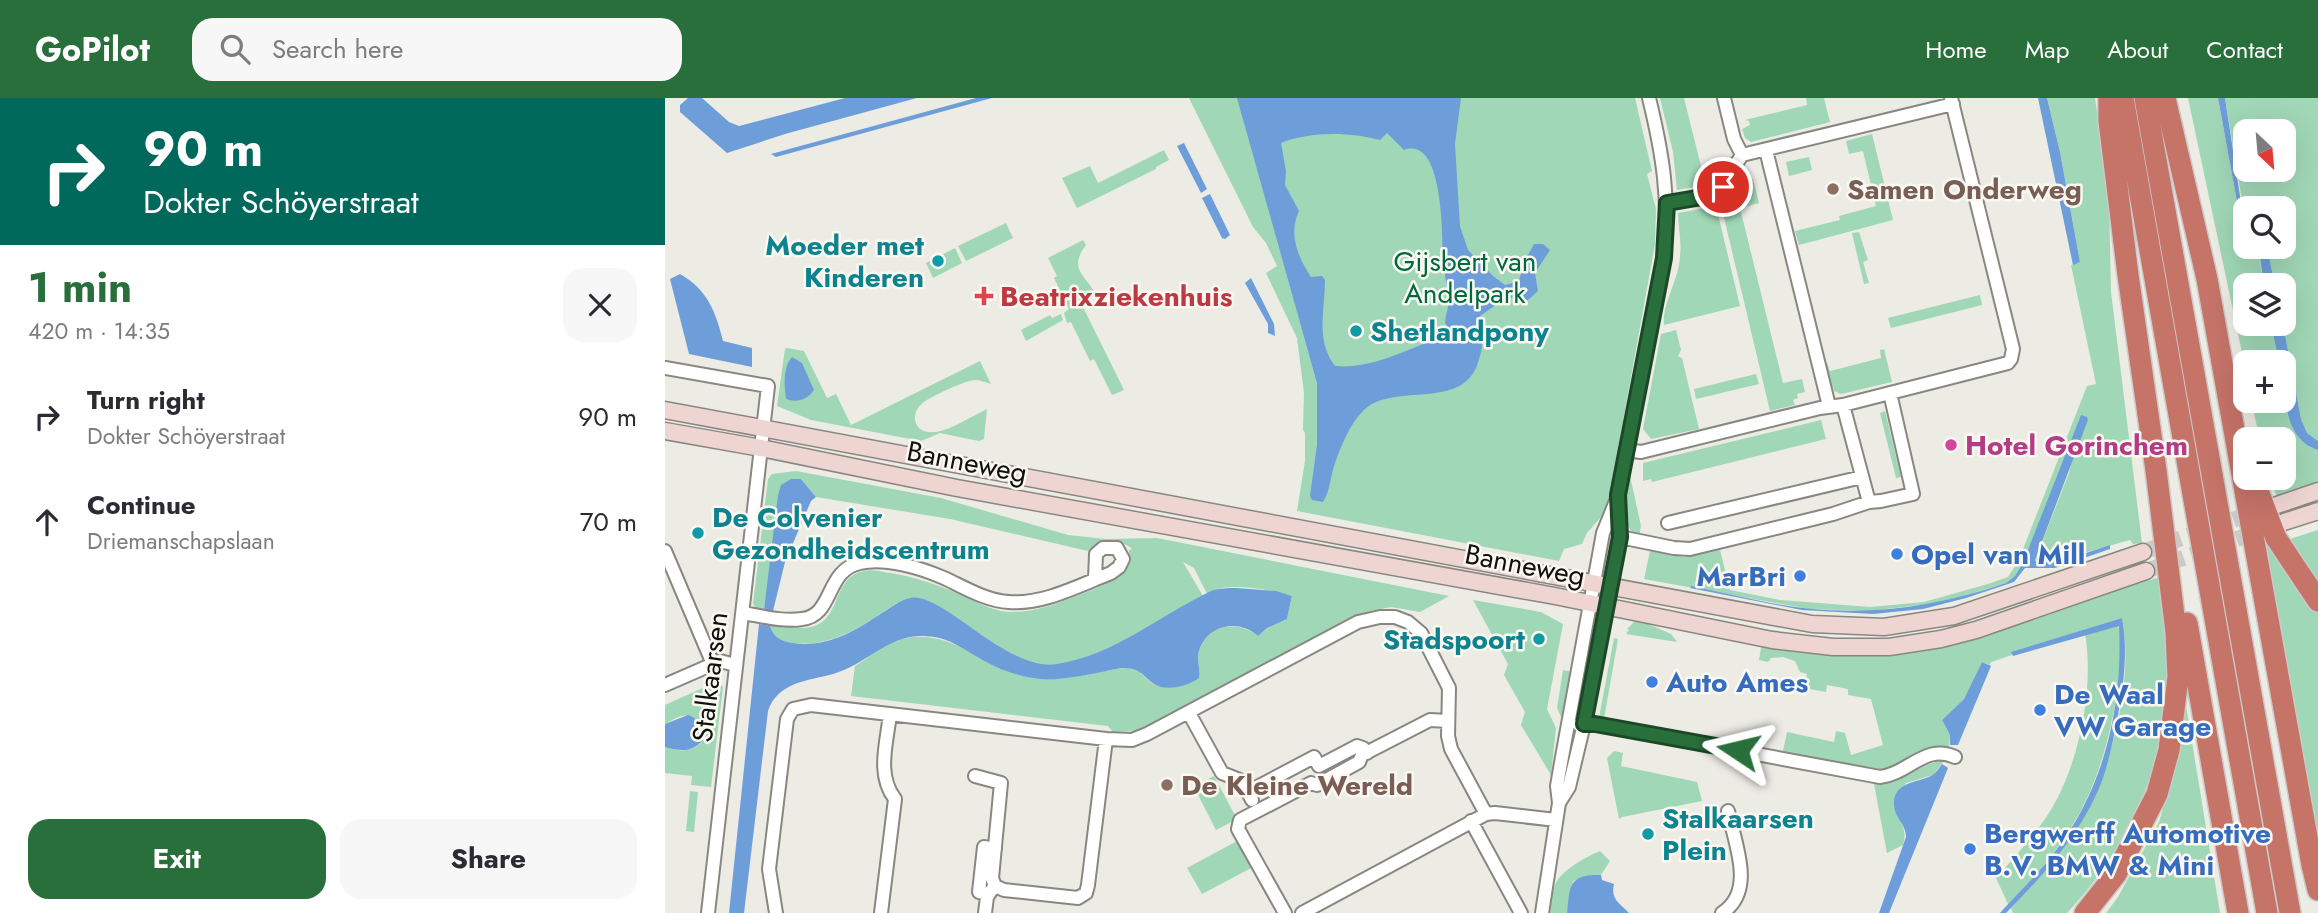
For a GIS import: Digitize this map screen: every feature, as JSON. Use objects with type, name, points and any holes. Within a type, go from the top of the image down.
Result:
[{"type":"highway","points":[[2085,913],[2116,874],[2157,794],[2169,750],[2178,677],[2176,632],[2128,275],[2109,121],[2109,98]]},
{"type":"highway","points":[[2123,98],[2267,913]]},
{"type":"highway","points":[[2145,98],[2290,913]]},
{"type":"highway","points":[[2165,98],[2207,279],[2318,890]]},
{"type":"highway","points":[[2231,408],[2237,427]]},
{"type":"highway","points":[[2156,470],[2179,579],[2238,913]]},
{"type":"highway","points":[[2258,490],[2276,538],[2318,601]]},
{"type":"main road","name":"Banneweg","points":[[665,410],[1812,624],[1884,627],[1925,622],[1965,613],[2143,552]]},
{"type":"main road","name":"Banneweg","points":[[665,432],[1598,605],[1772,640],[1833,647],[1889,647],[1941,639],[1976,630],[2146,570]]},
{"type":"main road","name":"Banneweg","points":[[887,474],[924,471],[973,480],[984,478],[994,471]]},
{"type":"main road","points":[[2277,505],[2318,491]]},
{"type":"main road","points":[[2284,522],[2318,511]]},
{"type":"street","points":[[1602,585],[1603,533],[1618,495],[1664,258],[1667,203],[1665,174],[1649,98]]},
{"type":"street","points":[[1724,98],[1734,139],[1742,155]]},
{"type":"street","points":[[1626,450],[1641,452],[1829,406],[1843,405],[1999,366],[2008,363],[2013,354],[1952,101],[1742,155],[1716,195],[1667,203]]},
{"type":"street","points":[[1766,150],[1829,406]]},
{"type":"street","points":[[665,368],[768,386],[761,448]]},
{"type":"street","points":[[1620,537],[1682,549],[1855,508],[1869,502],[1913,494],[1890,393]]},
{"type":"street","points":[[1843,405],[1869,502]]},
{"type":"street","name":"Stalkaarsen","points":[[708,913],[761,448]]},
{"type":"street","points":[[1668,523],[1862,477]]},
{"type":"street","points":[[1542,913],[1559,803],[1557,786],[1568,726],[1602,585],[1620,537],[1618,495]]},
{"type":"street","points":[[665,551],[713,664]]},
{"type":"street","points":[[743,613],[800,620],[811,617],[821,609],[835,580],[845,569],[868,562],[915,568],[985,597],[1016,603],[1051,595],[1095,579]]},
{"type":"street","points":[[1559,803],[1569,787],[1584,724],[1598,605]]},
{"type":"street","points":[[776,913],[769,869],[789,713],[793,709],[805,704],[1132,740],[1189,713],[1358,622],[1388,616],[1408,622],[1421,633],[1450,688],[1448,721],[1451,749],[1486,814]]},
{"type":"street","points":[[665,685],[720,661],[735,665]]},
{"type":"street","points":[[1189,713],[1222,773],[1242,781],[1258,810]]},
{"type":"street","points":[[881,913],[895,799],[888,790],[884,774],[890,714]]},
{"type":"street","points":[[1285,913],[1237,827],[1240,820],[1311,783],[1317,785],[1359,762],[1362,755],[1430,720],[1448,721]]},
{"type":"street","points":[[1568,726],[1595,724],[1884,777],[1933,754],[1944,752],[1955,757]]},
{"type":"street","points":[[992,890],[1073,899],[1084,894],[1088,885],[1106,739]]},
{"type":"street","points":[[1248,793],[1314,757],[1319,766],[1354,747],[1360,747],[1367,753]]},
{"type":"street","points":[[975,776],[1002,783],[992,890],[985,913]]},
{"type":"street","points":[[1722,913],[1734,904],[1741,882],[1728,811]]},
{"type":"street","points":[[1302,913],[1486,814],[1556,820]]},
{"type":"street","points":[[1471,821],[1521,913]]},
{"type":"green space","name":"Gijsbert van Andelpark","points":[[1189,98],[1635,98],[1652,171],[1647,174],[1656,209],[1655,244],[1607,510],[1587,533],[1582,544],[1564,549],[1559,561],[1297,511],[1305,461],[1305,433],[1304,393],[1297,338],[1266,273],[1277,266],[1266,243],[1253,227]]},
{"type":"green space","points":[[1660,98],[1684,98],[1702,170],[1720,166],[1711,184],[1677,190],[1673,152]]},
{"type":"green space","points":[[1806,98],[1824,98],[1830,122],[1751,142],[1745,138],[1742,129],[1750,125],[1749,121],[1745,120],[1807,105]]},
{"type":"green space","points":[[2047,98],[2095,98],[2109,199],[2111,292],[2142,543],[2133,544],[2130,540],[2048,563],[2035,560],[2069,473],[2082,415],[2022,566],[2006,583],[1941,603],[1868,611],[1809,609],[1644,579],[1650,551],[1685,557],[1720,550],[1730,590],[1780,600],[1870,607],[1924,602],[2008,577],[2018,562],[2087,386],[2096,384],[2071,265],[2080,262]]},
{"type":"green space","points":[[2188,98],[2218,98],[2236,196],[2233,196],[2233,259],[2260,259],[2262,273],[2233,273],[2233,310]]},
{"type":"green space","points":[[2225,98],[2318,98],[2318,441],[2307,433],[2301,419],[2296,393],[2296,350],[2288,350],[2285,336],[2296,336],[2296,273],[2272,273],[2269,259],[2296,259],[2296,196],[2241,196],[2239,182],[2296,182],[2296,119],[2233,119],[2233,146]]},
{"type":"green space","points":[[1872,134],[1893,220],[1799,245],[1795,231],[1840,220],[1839,216],[1876,206],[1863,151],[1849,154],[1846,141]]},
{"type":"green space","points":[[1164,150],[1169,160],[1156,169],[1077,208],[1062,178],[1090,166],[1098,183]]},
{"type":"green space","points":[[1809,157],[1812,170],[1789,176],[1786,162]]},
{"type":"green space","points":[[1753,179],[1759,203],[1740,208],[1783,383],[1802,379],[1805,392],[1797,394],[1798,398],[1793,400],[1795,405],[1770,411],[1721,205],[1725,204],[1737,182]]},
{"type":"green space","points":[[1716,206],[1740,306],[1664,325],[1666,308],[1679,265],[1681,245],[1678,213]]},
{"type":"green space","points":[[1006,223],[1013,238],[966,261],[958,246]]},
{"type":"green space","points":[[1859,232],[1868,260],[1863,262],[1869,283],[1864,284],[1852,233]]},
{"type":"green space","points":[[1083,240],[1086,245],[1078,267],[1096,295],[1081,303],[1124,390],[1112,395],[1094,359],[1090,361],[1071,322],[1067,323],[1064,313],[1069,309],[1048,258]]},
{"type":"green space","points":[[955,248],[962,263],[933,278],[926,263]]},
{"type":"green space","points":[[1980,295],[1982,305],[1891,328],[1888,318]]},
{"type":"green space","points":[[1061,314],[1063,320],[1026,341],[1021,330],[1050,315],[1052,318]]},
{"type":"green space","points":[[1676,330],[1681,350],[1678,356],[1682,358],[1699,429],[1651,439],[1643,429],[1661,334]]},
{"type":"green space","points":[[2238,336],[2274,336],[2276,350],[2241,350]]},
{"type":"green space","points":[[787,348],[804,351],[827,398],[836,394],[851,425],[980,361],[991,384],[975,380],[949,389],[924,402],[915,418],[918,427],[936,432],[987,409],[984,439],[979,441],[940,433],[921,441],[811,420],[777,406]]},
{"type":"green space","points":[[1884,349],[1892,382],[1841,394],[1834,391],[1833,387],[1830,388],[1825,364],[1827,363],[1830,371],[1881,358],[1880,350]]},
{"type":"green space","points":[[1756,374],[1759,384],[1696,399],[1694,389]]},
{"type":"green space","points":[[1885,411],[1901,477],[1896,478],[1880,413]]},
{"type":"green space","points":[[2254,413],[2289,413],[2292,427],[2257,427]]},
{"type":"green space","points":[[1821,420],[1826,439],[1652,482],[1651,479],[1643,481],[1643,463]]},
{"type":"green space","points":[[2296,434],[2318,450],[2318,484],[2277,497],[2274,490],[2296,490]]},
{"type":"green space","points":[[796,471],[941,498],[1068,535],[1106,539],[1157,538],[1449,596],[1420,612],[1391,607],[1369,611],[1143,730],[1113,732],[1108,726],[851,696],[855,666],[886,645],[912,637],[948,642],[998,667],[1036,678],[1062,678],[1132,668],[1158,686],[1176,685],[1199,678],[1199,651],[1209,635],[1224,627],[1233,627],[1242,628],[1258,636],[1267,628],[1287,619],[1292,596],[1236,587],[1207,594],[1194,568],[1183,562],[1203,596],[1105,650],[1064,664],[1047,666],[1031,663],[1013,654],[938,606],[922,599],[910,598],[899,602],[861,626],[829,640],[805,644],[789,642],[776,636],[770,626],[805,628],[817,625],[830,613],[847,580],[864,571],[921,580],[988,607],[1013,612],[1061,602],[1115,579],[1124,572],[1129,550],[1132,549],[1122,543],[1110,542],[1088,551],[950,519],[816,497],[801,479],[768,583],[764,610],[757,609],[753,604],[768,479],[772,474]]},
{"type":"green space","points":[[1630,476],[1641,526],[1639,537],[1633,533],[1626,519]]},
{"type":"green space","points":[[2257,503],[2293,580],[2318,613],[2318,847]]},
{"type":"green space","points":[[2318,530],[2318,586],[2290,539]]},
{"type":"green space","points":[[2161,577],[2170,662],[2163,726],[2156,756],[2136,812],[2122,839],[2088,889],[2067,913],[2013,913],[2011,908],[2066,844],[2098,786],[2108,759],[2122,701],[2125,644],[2122,618],[2012,652],[2012,655],[1991,662],[1990,665],[1982,662],[1964,699],[1942,720],[1950,735],[1949,748],[1929,749],[1884,771],[1834,764],[1783,751],[1787,732],[1834,742],[1836,731],[1845,733],[1851,755],[1883,745],[1871,699],[1848,695],[1848,689],[1827,685],[1826,692],[1804,688],[1807,674],[1800,672],[1795,661],[1783,657],[1771,658],[1768,662],[1759,660],[1762,642],[1859,654]]},
{"type":"green space","points":[[1473,600],[1541,612],[1563,624],[1547,709],[1556,728],[1551,775],[1521,725],[1525,712],[1504,675],[1508,664]]},
{"type":"green space","points":[[1637,619],[1671,634],[1677,642],[1626,634],[1629,630],[1627,629]]},
{"type":"green space","points":[[2118,625],[2121,646],[2118,689],[2104,753],[2086,801],[2046,863],[2008,904],[1996,878],[2047,816],[2058,797],[2075,752],[2086,703],[2088,655],[2085,634]]},
{"type":"green space","points":[[1614,638],[1618,639],[1604,719],[1599,718]]},
{"type":"green space","points":[[1563,670],[1572,672],[1562,719],[1557,708]]},
{"type":"green space","points":[[718,681],[723,687],[711,787],[691,785],[692,776],[665,773],[665,747],[683,750],[696,747],[702,739],[702,728],[697,720],[688,716],[665,724],[665,705]]},
{"type":"green space","points":[[2182,681],[2220,913],[2106,913],[2118,897],[2159,822],[2179,754]]},
{"type":"green space","points":[[1614,751],[1623,753],[1621,766],[1697,782],[1702,801],[1619,819],[1607,758]]},
{"type":"green space","points":[[1944,761],[1933,775],[1906,783],[1894,801],[1904,838],[1903,845],[1887,853],[1874,784],[1891,782]]},
{"type":"green space","points":[[1214,776],[1237,819],[1216,830],[1194,787]]},
{"type":"green space","points":[[690,791],[698,792],[694,832],[686,831]]},
{"type":"green space","points":[[1239,840],[1253,867],[1202,894],[1187,868]]},
{"type":"green space","points":[[1600,851],[1610,861],[1601,875],[1573,881],[1567,913],[1550,913],[1553,891],[1558,879],[1575,865]]},
{"type":"water","points":[[688,98],[702,98],[729,122],[739,126],[845,98],[917,98],[785,134],[727,153],[680,112],[680,105]]},
{"type":"water","points":[[976,98],[992,98],[776,157],[771,154]]},
{"type":"water","points":[[1237,98],[1461,98],[1455,144],[1460,226],[1468,250],[1505,285],[1519,281],[1523,264],[1534,244],[1543,244],[1550,250],[1535,273],[1538,291],[1528,300],[1507,297],[1480,316],[1475,328],[1482,343],[1480,355],[1472,376],[1460,386],[1428,394],[1393,397],[1364,410],[1349,429],[1323,502],[1312,500],[1310,496],[1317,445],[1317,383]],"holes":[[[1387,133],[1404,150],[1417,149],[1427,158],[1434,172],[1441,211],[1448,295],[1445,323],[1449,329],[1443,336],[1390,357],[1362,365],[1335,366],[1323,335],[1325,280],[1322,276],[1311,277],[1296,245],[1294,228],[1299,211],[1285,185],[1286,171],[1281,143],[1304,136],[1330,134],[1356,135],[1380,140]]]},
{"type":"water","points":[[2038,98],[2047,98],[2060,152],[2080,262],[2073,265]]},
{"type":"water","points":[[2218,98],[2225,98],[2233,150],[2233,180]]},
{"type":"water","points":[[1184,143],[1207,189],[1201,193],[1177,146]]},
{"type":"water","points":[[2233,182],[2238,182],[2240,196],[2236,196]]},
{"type":"water","points":[[1210,194],[1230,235],[1225,239],[1222,238],[1202,198]]},
{"type":"water","points":[[2260,259],[2269,259],[2272,273],[2262,273]]},
{"type":"water","points":[[680,274],[704,294],[717,320],[723,341],[752,348],[752,367],[689,354],[670,279]]},
{"type":"water","points":[[1251,278],[1274,324],[1275,336],[1268,333],[1268,324],[1245,283]]},
{"type":"water","points":[[2274,336],[2285,336],[2288,350],[2276,350]]},
{"type":"water","points":[[792,357],[802,363],[814,390],[798,401],[786,399],[786,371]]},
{"type":"water","points":[[2296,393],[2301,419],[2307,433],[2318,441],[2318,450],[2306,445],[2298,436],[2288,414],[2296,413]]},
{"type":"water","points":[[2081,415],[2088,420],[2035,560],[2062,561],[2110,545],[2110,549],[2055,568],[2025,568],[2014,582],[1966,598],[1923,609],[1873,614],[1802,610],[1690,588],[1691,586],[1797,607],[1862,611],[1935,602],[2006,583],[2022,565]]},
{"type":"water","points":[[791,479],[801,479],[816,497],[811,501],[785,562],[773,611],[764,610],[778,495],[781,485]]},
{"type":"water","points":[[1237,588],[1276,591],[1292,596],[1287,619],[1267,628],[1258,636],[1241,627],[1216,630],[1203,642],[1199,651],[1199,678],[1177,687],[1159,686],[1129,668],[1058,679],[1025,677],[995,666],[949,641],[920,636],[897,641],[845,670],[786,688],[773,701],[768,711],[744,913],[729,913],[759,624],[770,626],[776,636],[785,641],[817,643],[851,632],[902,600],[923,599],[1018,656],[1038,663],[1057,664],[1078,659],[1118,643],[1211,591]]},
{"type":"water","points":[[2122,618],[2125,642],[2123,679],[2103,778],[2085,816],[2062,850],[2006,913],[2000,913],[2037,874],[2074,825],[2099,771],[2114,714],[2118,685],[2119,626],[2013,656],[2011,652]]},
{"type":"water","points":[[1982,662],[1991,666],[1958,745],[1950,745],[1950,735],[1942,720],[1964,699]]},
{"type":"water","points":[[688,715],[701,725],[702,741],[694,748],[685,750],[665,747],[665,724]]},
{"type":"water","points":[[1942,764],[1948,768],[1889,913],[1879,913],[1906,837],[1894,805],[1897,792],[1912,782],[1931,776]]},
{"type":"water","points":[[1601,875],[1602,880],[1614,884],[1615,898],[1629,913],[1567,913],[1571,886],[1578,879]]},
{"type":"tunnel","points":[[2143,552],[2258,511]]},
{"type":"tunnel","points":[[2146,571],[2263,530]]},
{"type":"place","name":"Samen Onderweg","points":[[1833,189]]},
{"type":"place","name":"Moeder met Kinderen","points":[[938,261]]},
{"type":"place","name":"Beatrixziekenhuis","points":[[984,296]]},
{"type":"place","name":"Shetlandpony","points":[[1356,331]]},
{"type":"place","name":"Hotel Gorinchem","points":[[1951,445]]},
{"type":"place","name":"De Colvenier Gezondheidscentrum","points":[[698,533]]},
{"type":"place","name":"Opel van Mill","points":[[1897,554]]},
{"type":"place","name":"MarBri","points":[[1800,576]]},
{"type":"place","name":"Stadspoort","points":[[1539,639]]},
{"type":"place","name":"Auto Ames","points":[[1652,682]]},
{"type":"place","name":"De Waal VW Garage","points":[[2040,710]]},
{"type":"place","name":"De Kleine Wereld","points":[[1167,785]]},
{"type":"place","name":"Stalkaarsen Plein","points":[[1648,834]]},
{"type":"place","name":"Bergwerff Automotive B.V. BMW & Mini","points":[[1970,849]]},
{"type":"route","points":[[1723,187],[1714,195],[1667,203],[1664,258],[1618,495],[1620,537],[1584,724],[1738,750]]}]
